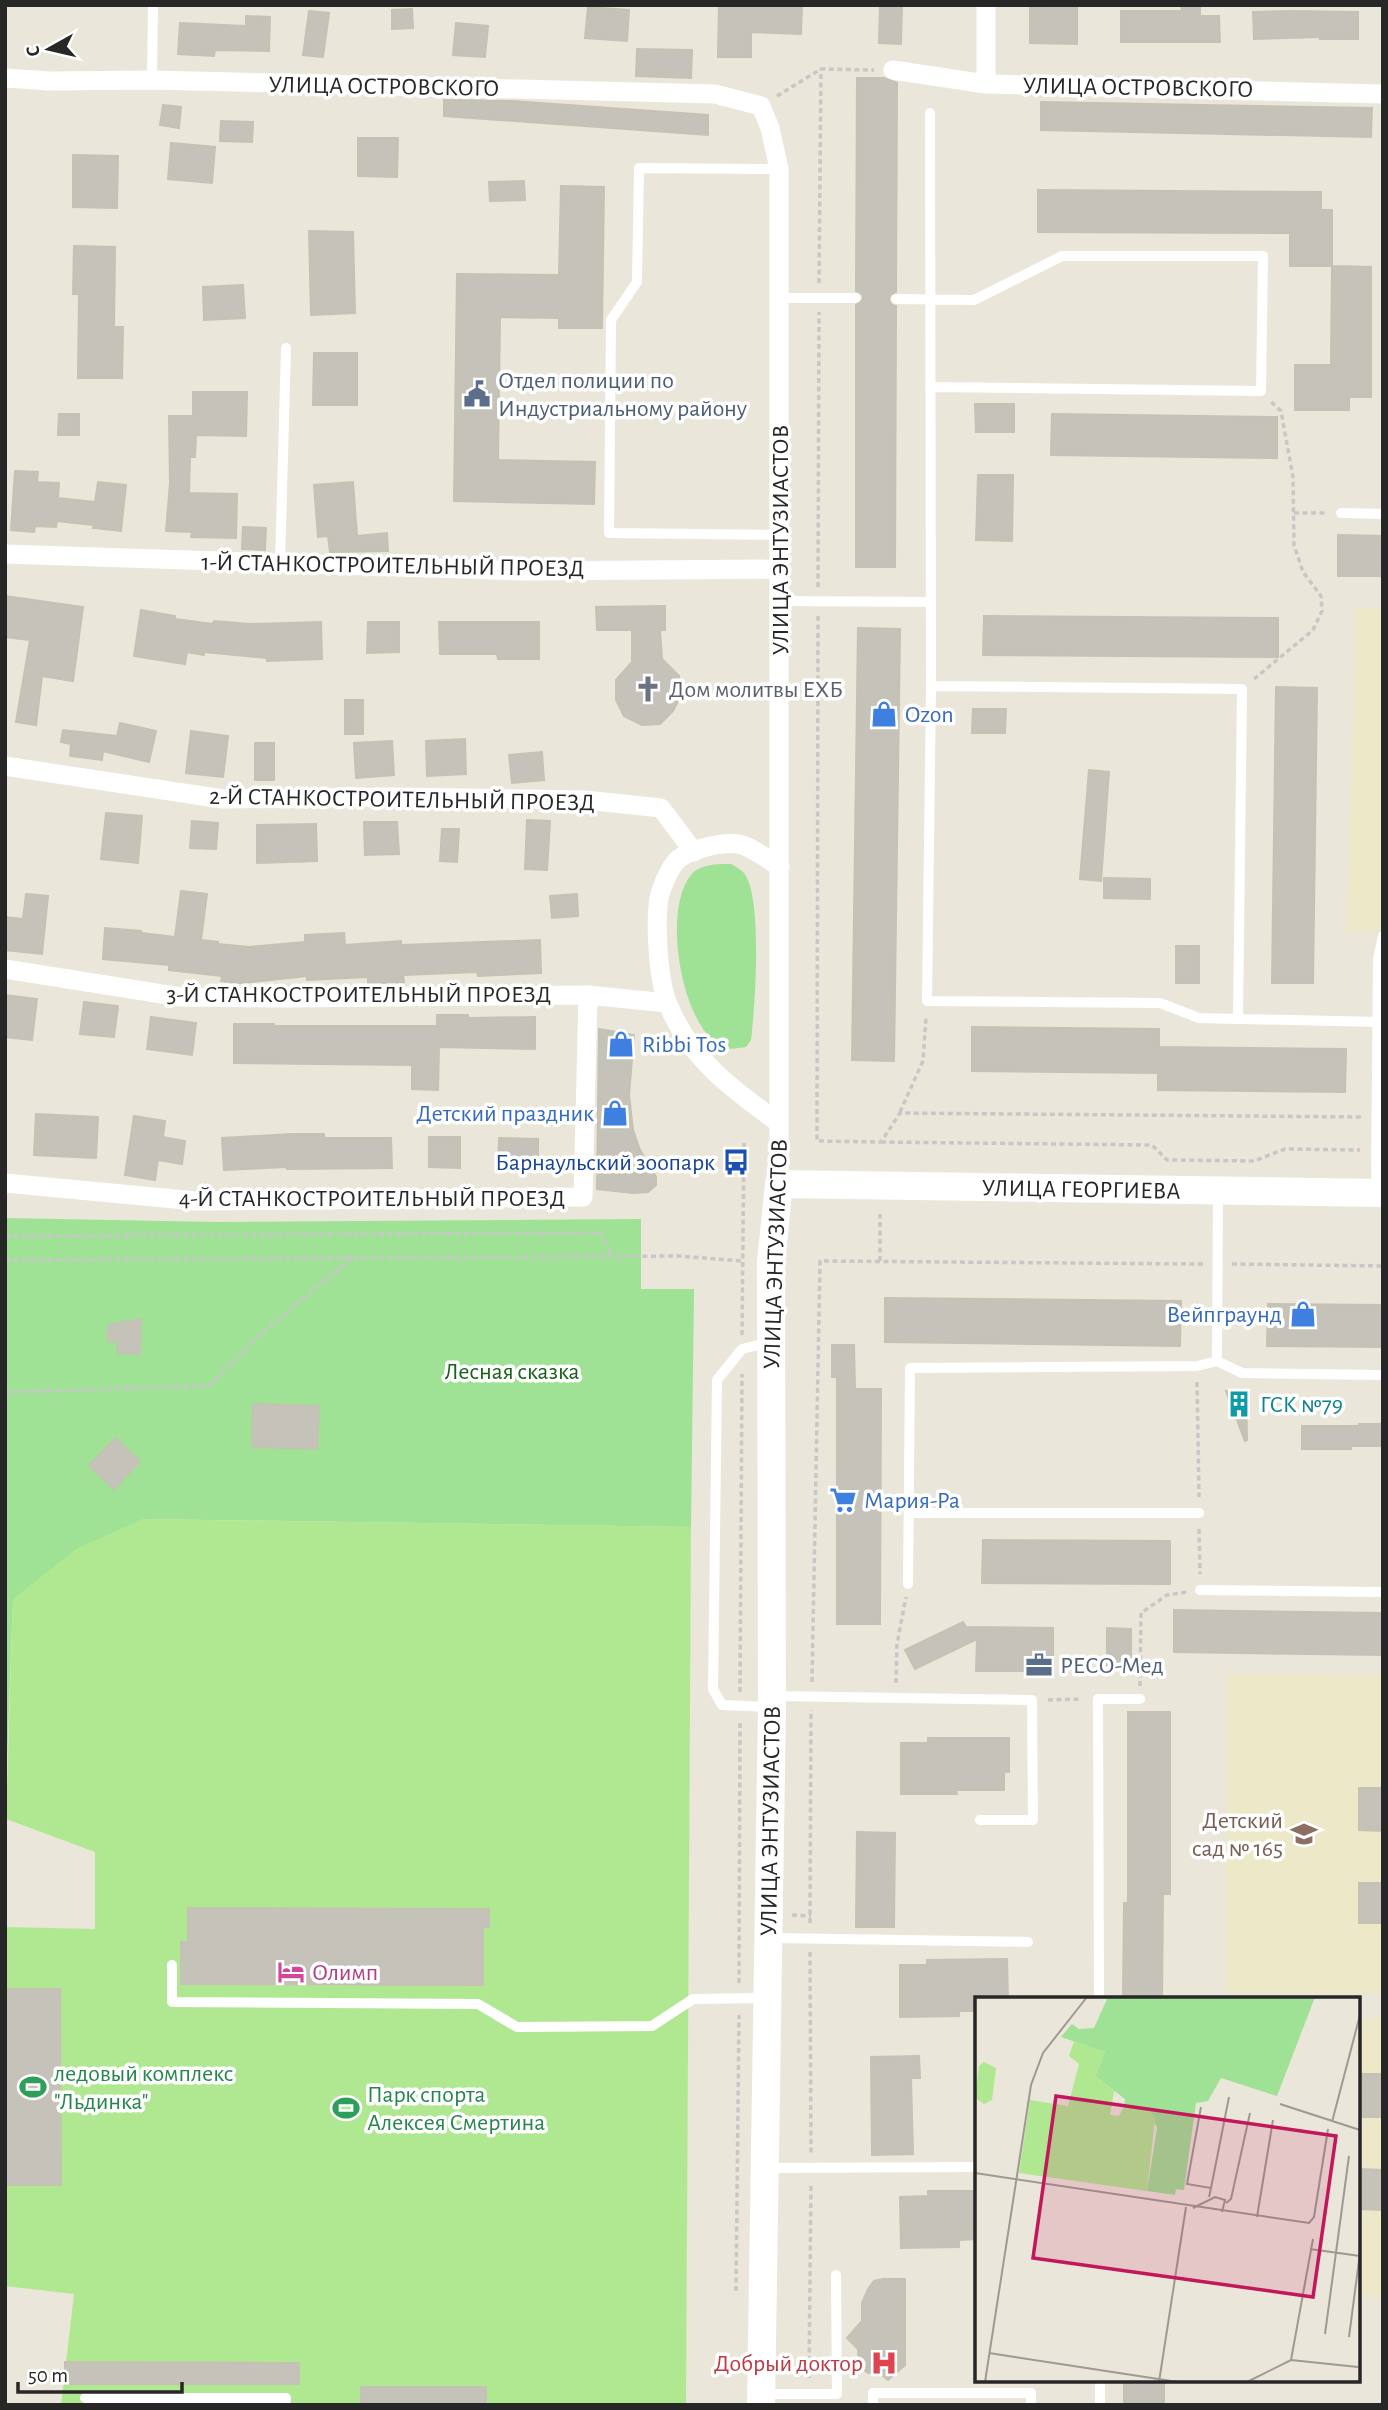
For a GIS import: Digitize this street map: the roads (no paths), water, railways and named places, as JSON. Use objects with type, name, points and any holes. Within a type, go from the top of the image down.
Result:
[{"type":"street","points":[[986,5],[986,84]]},
{"type":"street","name":"УЛИЦА ОСТРОВСКОГО","points":[[894,70],[986,84],[1383,94]]},
{"type":"street","name":"УЛИЦА ОСТРОВСКОГО","points":[[5,78],[715,94],[761,106]]},
{"type":"street","name":"УЛИЦА ЭНТУЗИАСТОВ","points":[[761,106],[770,128],[779,169],[780,535],[779,1184],[771,1262],[772,1702],[762,2399]]},
{"type":"street","name":"1-Й СТАНКОСТРОИТЕЛЬНЫЙ ПРОЕЗД","points":[[5,554],[524,571],[780,569]]},
{"type":"street","name":"2-Й СТАНКОСТРОИТЕЛЬНЫЙ ПРОЕЗД","points":[[5,766],[223,799],[398,797],[585,800],[661,808],[694,852]]},
{"type":"street","points":[[779,1123],[725,1084],[703,1061],[667,1003],[657,947],[659,897],[675,862],[708,845],[740,844],[780,867]]},
{"type":"street","name":"3-Й СТАНКОСТРОИТЕЛЬНЫЙ ПРОЕЗД","points":[[5,969],[181,997],[588,995]]},
{"type":"street","points":[[588,995],[667,1003]]},
{"type":"street","name":"4-Й СТАНКОСТРОИТЕЛЬНЫЙ ПРОЕЗД","points":[[5,1183],[196,1201],[583,1197],[588,995]]},
{"type":"street","name":"УЛИЦА ГЕОРГИЕВА","points":[[779,1184],[1379,1193]]},
{"type":"lane","points":[[152,80],[153,5]]},
{"type":"lane","points":[[930,113],[931,686],[927,1001],[1160,1003],[1199,1018],[1378,1022]]},
{"type":"lane","points":[[779,169],[639,169],[637,282],[611,320],[608,533],[780,535]]},
{"type":"lane","points":[[896,299],[974,300],[1062,256],[1263,256],[1261,391],[930,387]]},
{"type":"lane","points":[[779,298],[856,299]]},
{"type":"lane","points":[[280,564],[286,348]]},
{"type":"lane","points":[[1341,513],[1383,514]]},
{"type":"lane","points":[[780,601],[930,602]]},
{"type":"lane","points":[[931,686],[1242,690],[1238,1019]]},
{"type":"lane","points":[[1379,1193],[1376,1150],[1378,959],[1383,936]]},
{"type":"lane","points":[[1217,1361],[1219,1191]]},
{"type":"lane","points":[[771,1342],[742,1349],[717,1380],[713,1689],[722,1705],[740,1706],[811,1696],[1032,1700],[1033,1820],[980,1820]]},
{"type":"lane","points":[[908,1584],[910,1368],[1197,1366],[1217,1361],[1242,1373],[1383,1375]]},
{"type":"lane","points":[[909,1513],[1199,1513]]},
{"type":"lane","points":[[1200,1590],[1383,1592]]},
{"type":"lane","points":[[1099,1997],[1098,1699],[1140,1699]]},
{"type":"lane","points":[[768,1938],[1028,1942]]},
{"type":"lane","points":[[172,1965],[172,2002],[478,2004],[517,2028],[652,2026],[693,1999],[767,1998]]},
{"type":"lane","points":[[765,2168],[975,2167]]},
{"type":"lane","points":[[762,2399],[837,2394],[836,2274]]},
{"type":"lane","points":[[1100,2382],[1100,2405]]},
{"type":"lane","points":[[873,2405],[873,2393],[1031,2393],[1031,2405]]},
{"type":"lane","points":[[85,2398],[286,2398],[285,2405]]},
{"type":"place","name":"Отдел полиции по Индустриальному району","points":[[477,394]]},
{"type":"place","name":"Дом молитвы ЕХБ","points":[[648,689]]},
{"type":"place","name":"Ozon","points":[[884,714]]},
{"type":"place","name":"Ribbi Tos","points":[[621,1044]]},
{"type":"place","name":"Детский праздник","points":[[615,1113]]},
{"type":"place","name":"Барнаульский зоопарк","points":[[736,1162]]},
{"type":"place","name":"Вейпграунд","points":[[1303,1314]]},
{"type":"place","name":"ГСК №79","points":[[1239,1404]]},
{"type":"place","name":"Мария-Ра","points":[[843,1500]]},
{"type":"place","name":"РЕСО-Мед","points":[[1039,1665]]},
{"type":"place","name":"Детский сад № 165","points":[[1304,1834]]},
{"type":"place","name":"Олимп","points":[[291,1972]]},
{"type":"place","name":"ледовый комплекс \"Льдинка\"","points":[[33,2087]]},
{"type":"place","name":"Парк спорта Алексея Смертина","points":[[346,2108]]},
{"type":"place","name":"Добрый доктор","points":[[884,2363]]},
{"type":"park label","name":"Лесная сказка","points":[[512,1371]]}]
